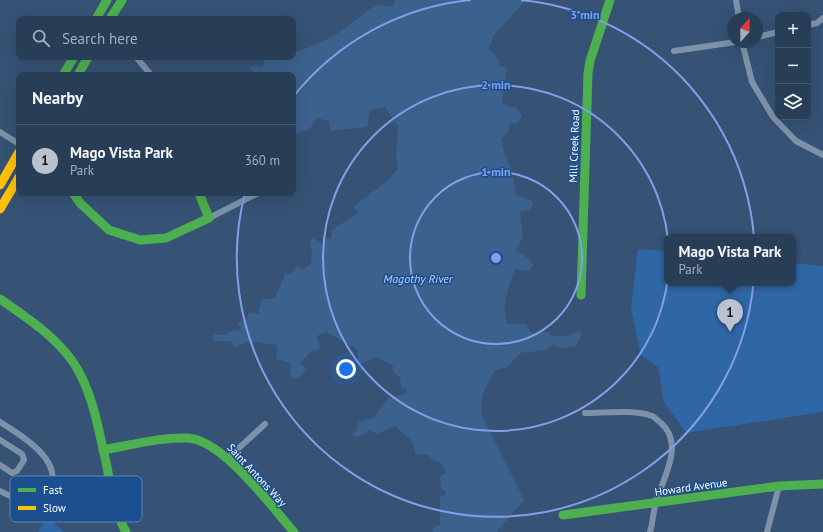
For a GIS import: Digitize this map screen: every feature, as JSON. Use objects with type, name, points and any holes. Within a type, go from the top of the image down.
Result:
[{"type":"street","points":[[98,16],[107,0]]},
{"type":"street","points":[[112,16],[122,0]]},
{"type":"street","name":"Mill Creek Road","points":[[581,295],[588,73],[590,61],[610,0]]},
{"type":"street","points":[[736,0],[738,12]]},
{"type":"street","points":[[811,24],[817,23],[823,18]]},
{"type":"street","points":[[763,36],[775,33]]},
{"type":"street","points":[[674,51],[727,43]]},
{"type":"street","points":[[744,48],[752,82],[773,117],[796,141],[823,155]]},
{"type":"street","points":[[66,72],[72,60]]},
{"type":"street","points":[[80,72],[86,60]]},
{"type":"street","points":[[138,60],[148,72]]},
{"type":"street","points":[[0,132],[16,142]]},
{"type":"street","points":[[0,185],[16,157]]},
{"type":"street","points":[[0,209],[16,182]]},
{"type":"street","points":[[75,196],[80,203],[109,230],[140,240],[166,238],[252,196]]},
{"type":"street","points":[[200,196],[209,218]]},
{"type":"street","points":[[0,299],[20,313],[59,346],[73,362],[83,380],[93,404],[109,476]]},
{"type":"street","points":[[585,413],[636,413],[653,416],[668,429],[673,444],[669,466],[656,504],[650,532]]},
{"type":"street","points":[[0,422],[30,441],[42,452],[52,476]]},
{"type":"street","points":[[228,458],[265,424]]},
{"type":"street","name":"Saint Antons Way","points":[[103,450],[165,439],[189,438],[202,441],[228,458],[294,532]]},
{"type":"street","points":[[0,440],[22,454],[24,460],[17,471],[12,473],[0,465]]},
{"type":"street","name":"Howard Avenue","points":[[563,515],[656,504],[779,486],[823,484]]},
{"type":"street","points":[[767,532],[779,486]]},
{"type":"street","points":[[0,491],[10,496]]},
{"type":"street","points":[[123,522],[126,532]]},
{"type":"shaded area","points":[[638,249],[664,251],[664,286],[796,286],[796,263],[823,266],[823,412],[686,433],[664,402],[658,367],[641,355],[631,309]]},
{"type":"shaded area","points":[[44,522],[53,522],[64,532],[38,532]]},
{"type":"water","name":"Magothy River","points":[[395,0],[526,0],[493,36],[489,49],[499,60],[499,66],[507,68],[502,104],[516,108],[522,115],[518,123],[510,124],[508,132],[501,139],[511,168],[516,194],[533,202],[531,210],[520,212],[523,237],[516,250],[528,258],[533,265],[529,271],[515,269],[506,296],[505,317],[507,324],[526,324],[531,333],[547,332],[559,337],[579,331],[582,335],[576,346],[561,348],[553,345],[545,350],[520,353],[508,367],[496,370],[484,390],[481,413],[524,500],[497,532],[432,532],[434,527],[440,525],[440,497],[446,495],[445,491],[441,489],[440,476],[446,473],[440,462],[432,460],[428,455],[416,454],[411,440],[395,426],[378,434],[370,430],[357,438],[352,434],[357,430],[358,422],[374,418],[388,398],[406,394],[407,389],[401,387],[400,378],[393,371],[393,365],[376,357],[358,365],[358,350],[326,332],[317,336],[320,349],[311,351],[300,364],[307,369],[299,378],[291,378],[290,363],[276,359],[277,345],[247,342],[235,347],[230,341],[213,341],[214,334],[224,335],[230,331],[240,330],[241,327],[237,325],[241,321],[246,320],[249,312],[258,314],[261,300],[275,298],[285,273],[292,274],[297,266],[303,270],[311,263],[312,254],[310,241],[313,238],[322,244],[326,241],[325,238],[331,239],[332,230],[358,213],[354,206],[389,180],[398,168],[396,156],[398,126],[385,107],[370,110],[367,127],[330,131],[329,121],[316,118],[310,129],[296,134],[296,72],[253,72],[249,68],[256,65],[262,67],[265,60],[296,60],[296,51],[317,44],[338,33],[377,4],[393,7]]},
{"type":"traffic: fast","points":[[98,16],[107,0]]},
{"type":"traffic: fast","points":[[112,16],[122,0]]},
{"type":"traffic: fast","points":[[581,295],[588,73],[590,61],[610,0]]},
{"type":"traffic: fast","points":[[65,72],[72,60]]},
{"type":"traffic: fast","points":[[80,72],[86,60]]},
{"type":"traffic: fast","points":[[75,196],[80,203],[109,230],[140,240],[166,238],[209,218],[200,196]]},
{"type":"traffic: fast","points":[[0,299],[49,335],[73,362],[80,374],[94,410],[109,476]]},
{"type":"traffic: fast","points":[[103,450],[177,438],[188,438],[202,442],[216,450],[246,476],[294,532]]},
{"type":"traffic: fast","points":[[563,515],[779,486],[823,484]]},
{"type":"traffic: fast","points":[[121,522],[126,532]]},
{"type":"traffic: slow","points":[[0,185],[16,157]]},
{"type":"traffic: slow","points":[[0,209],[16,182]]},
{"type":"place","name":"Mago Vista Park","points":[[730,332]]}]
